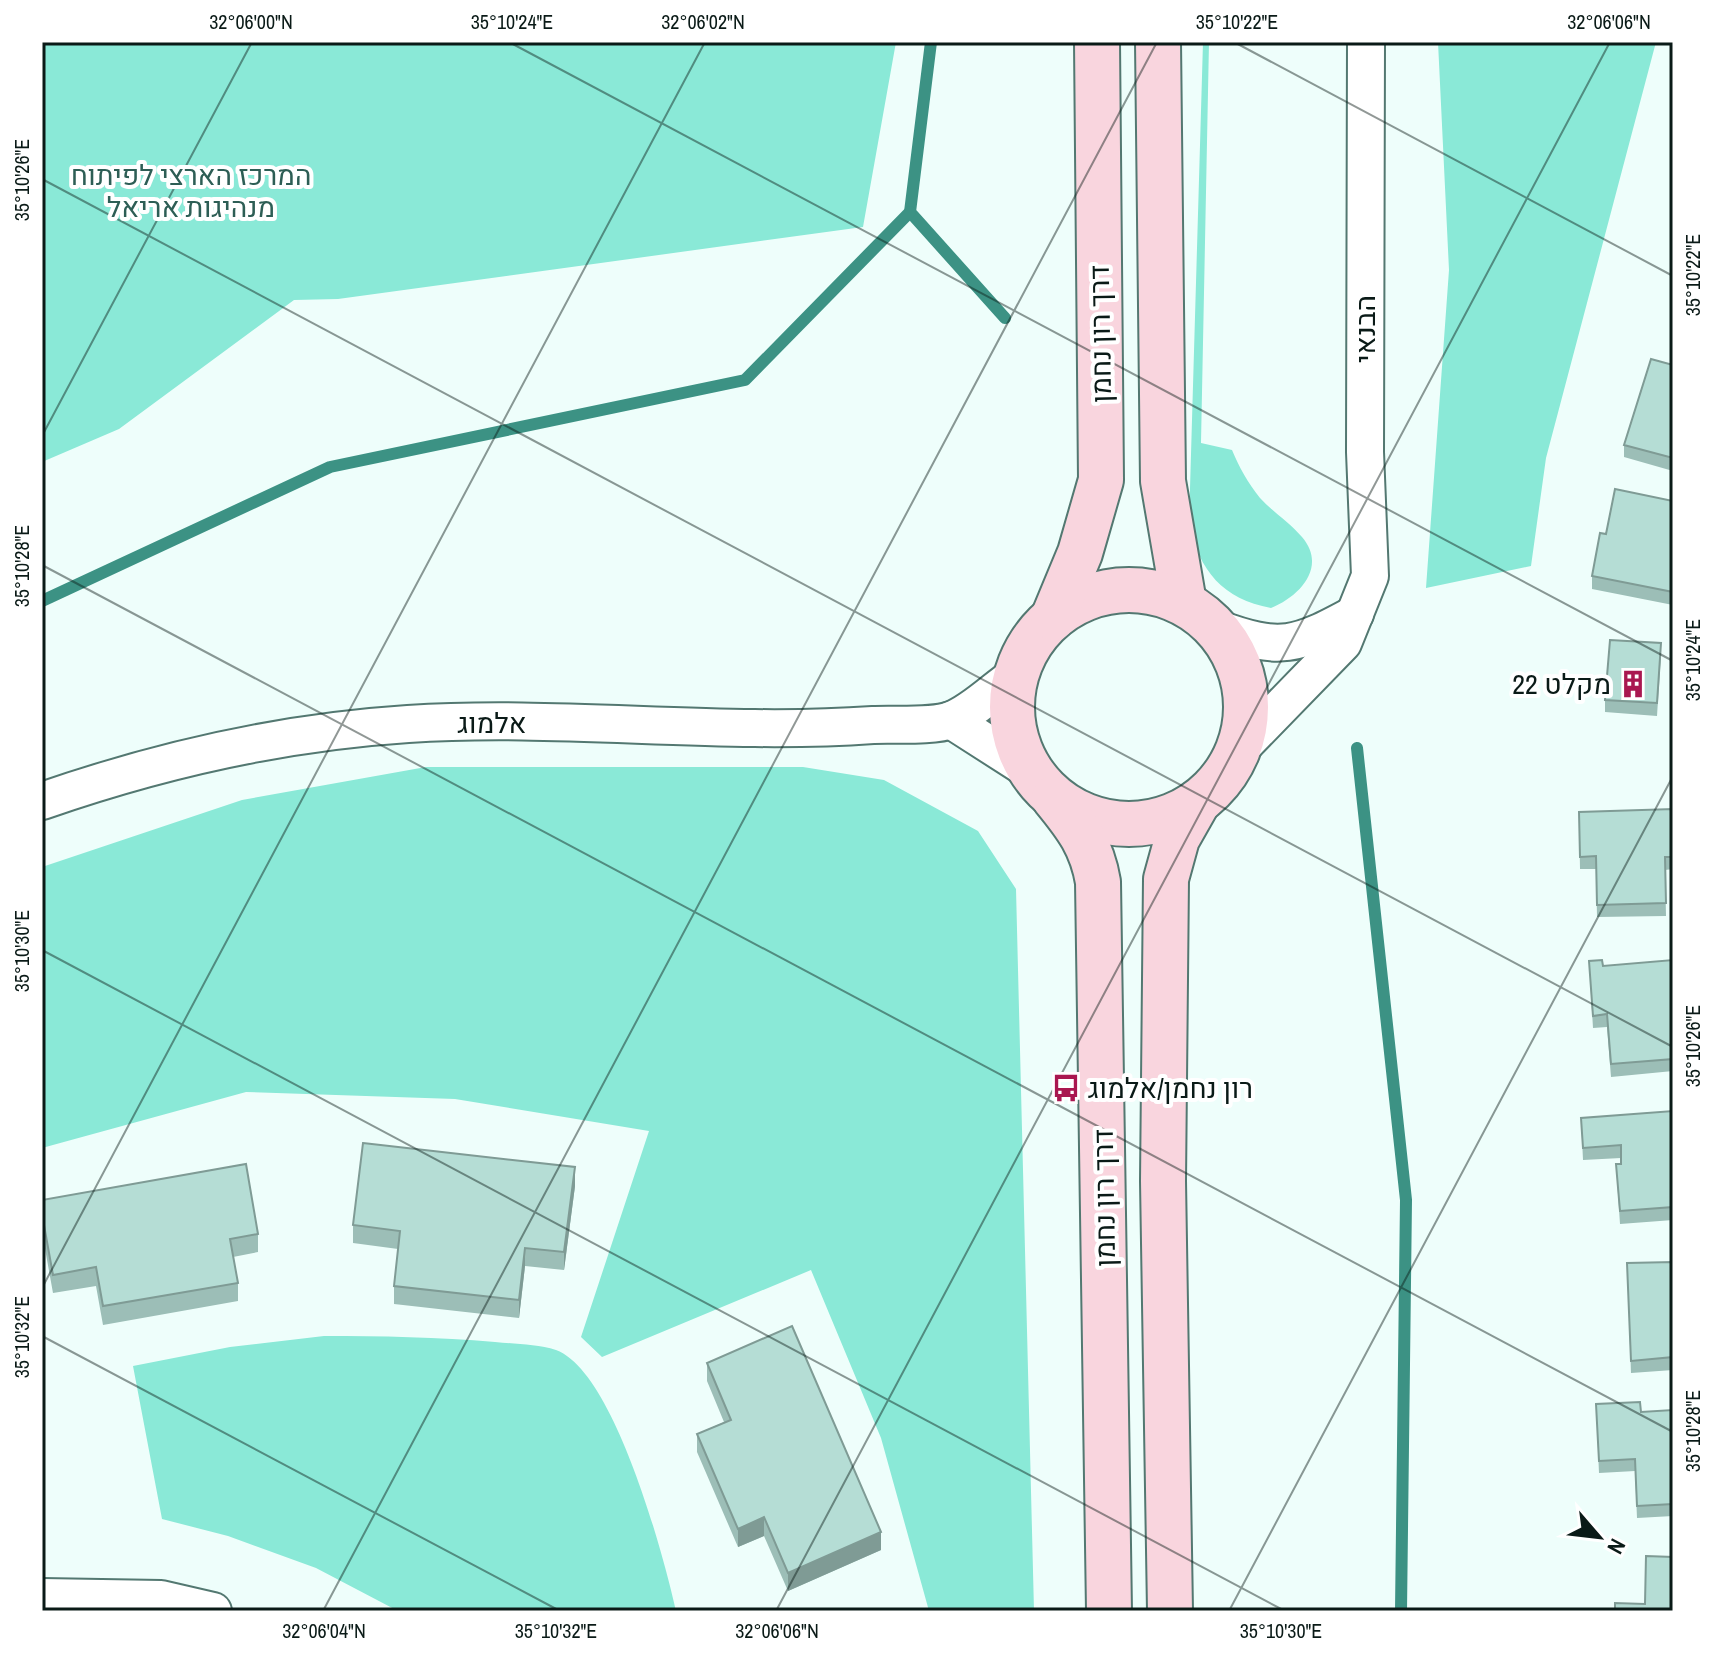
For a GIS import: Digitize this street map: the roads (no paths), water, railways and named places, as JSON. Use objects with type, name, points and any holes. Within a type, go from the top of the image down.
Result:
[{"type":"main road","name":"דרך רון נחמן","points":[[1053,618],[1080,553],[1101,480],[1097,42]]},
{"type":"main road","points":[[1158,42],[1163,481],[1200,616]]},
{"type":"main road","points":[[1116,590],[1151,591],[1200,616],[1235,655],[1244,686],[1246,719],[1238,751],[1222,780],[1198,802],[1176,815],[1125,825],[1075,812],[1042,784],[1018,746],[1009,714],[1016,675],[1029,645],[1053,618],[1083,599],[1116,590]]},
{"type":"main road","name":"דרך רון נחמן","points":[[1042,784],[1084,834],[1093,854],[1098,882],[1109,1611]]},
{"type":"main road","points":[[1170,1611],[1163,1181],[1166,879],[1177,839],[1198,802]]},
{"type":"street","name":"הבנאי","points":[[1238,751],[1343,643],[1370,576],[1365,452],[1366,42]]},
{"type":"street","points":[[1200,616],[1254,642],[1286,645],[1355,614]]},
{"type":"street","points":[[1016,675],[951,720],[1042,784]]},
{"type":"street","name":"אלמוג","points":[[42,801],[95,783],[229,749],[314,733],[407,724],[472,721],[836,728],[951,720]]},
{"type":"street","points":[[42,1597],[161,1599],[213,1611]]},
{"type":"waterway","points":[[931,42],[910,212],[1005,318]]},
{"type":"waterway","points":[[42,601],[330,467],[745,380],[910,212]]},
{"type":"waterway","points":[[1357,748],[1406,1200],[1401,1611]]},
{"type":"place","name":"מקלט 22","points":[[1633,684]]},
{"type":"place","name":"רון נחמן/אלמוג","points":[[1066,1088]]},
{"type":"park label","name":"המרכז הארצי לפיתוח מנהיגות אריאל","points":[[191,191]]}]
